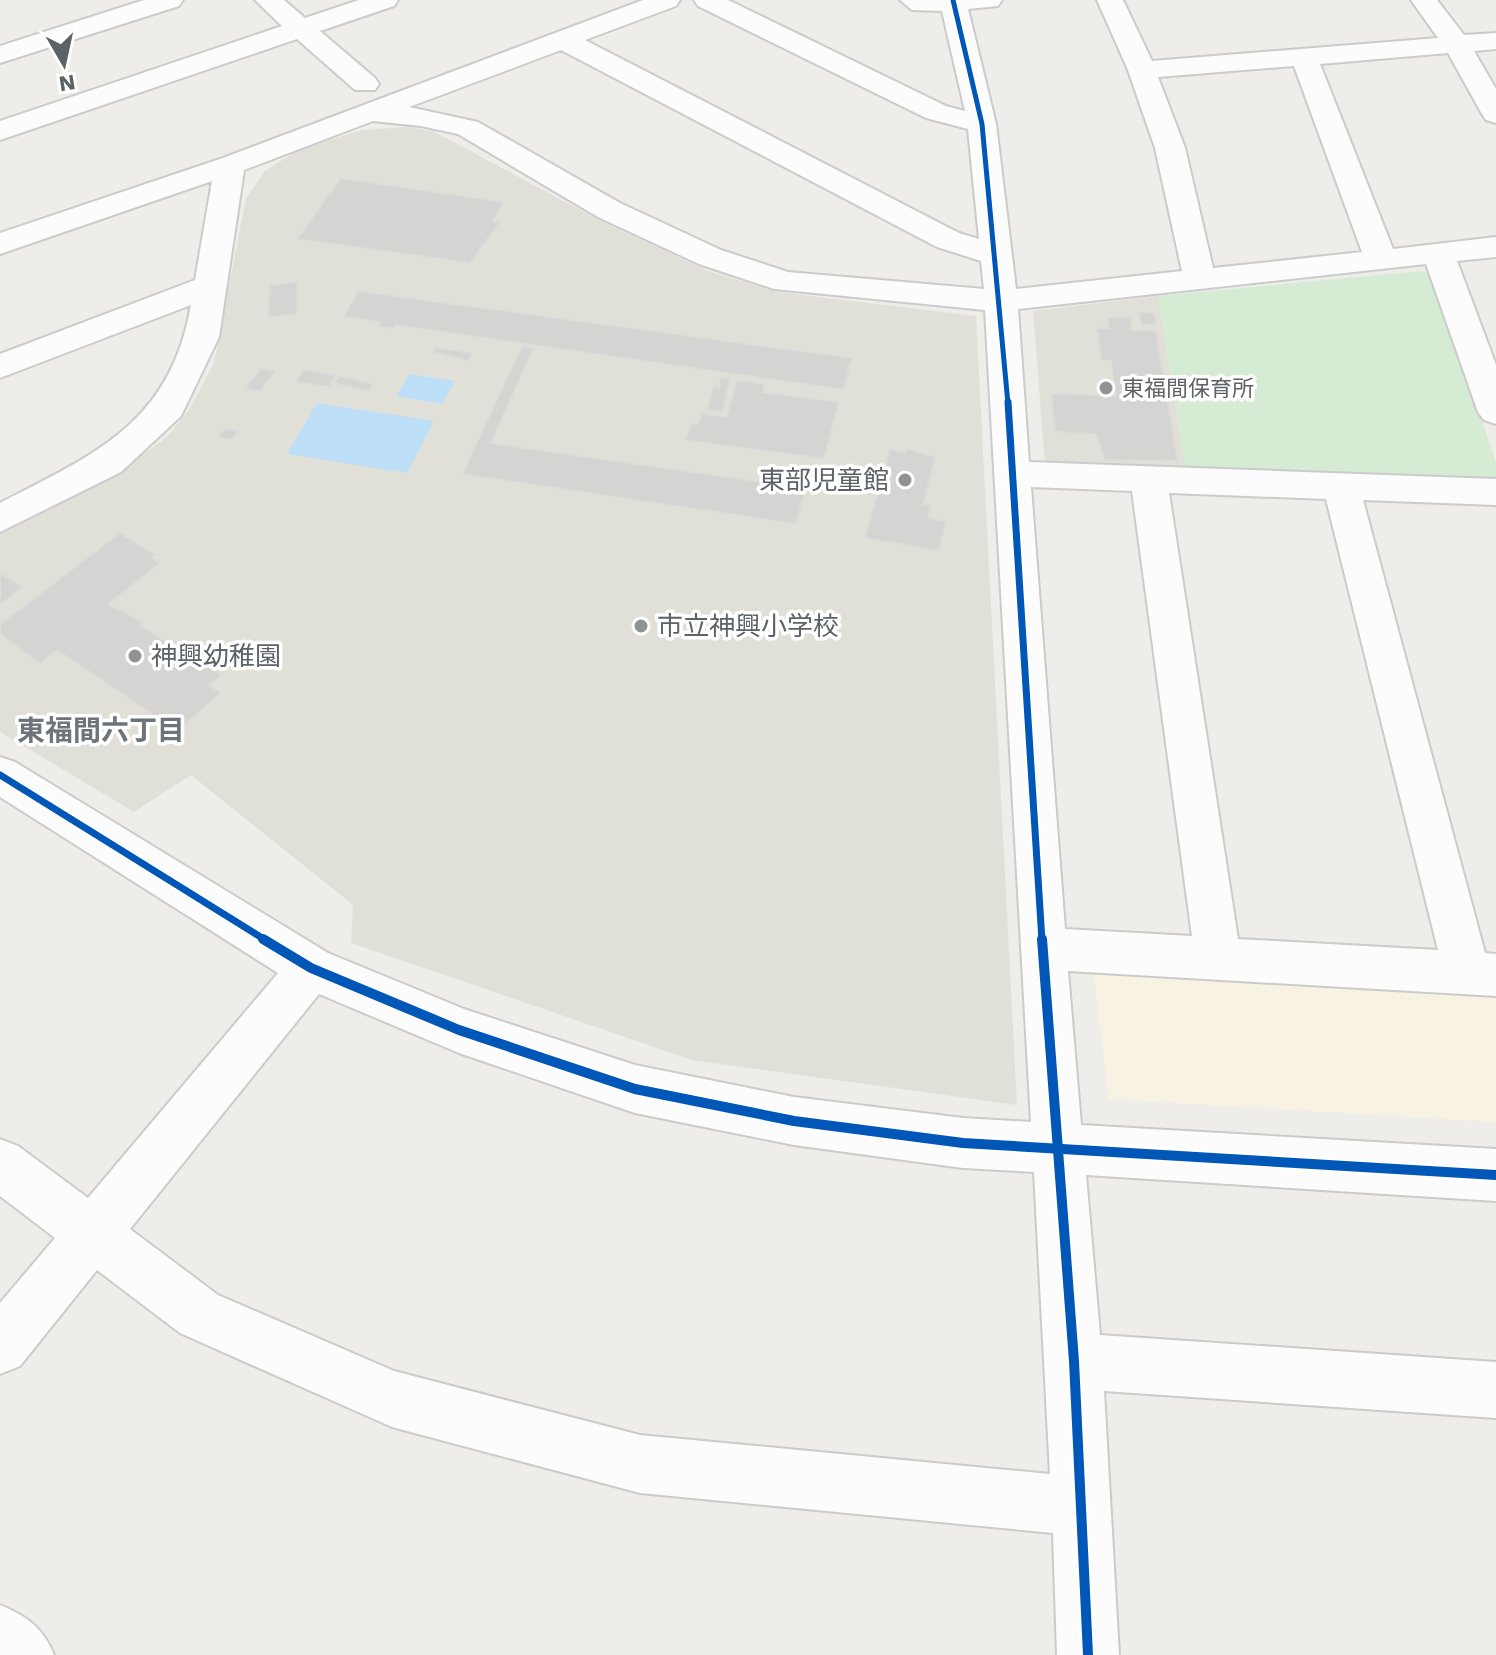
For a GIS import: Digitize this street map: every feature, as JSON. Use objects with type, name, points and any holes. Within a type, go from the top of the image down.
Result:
[{"type":"street","points":[[0,55],[170,0]]},
{"type":"street","points":[[268,0],[303,28],[368,98]]},
{"type":"street","points":[[0,131],[385,0]]},
{"type":"street","points":[[0,244],[230,165],[368,98],[600,0]]},
{"type":"street","points":[[368,98],[563,40],[667,0]]},
{"type":"street","points":[[707,0],[936,112],[982,124]]},
{"type":"street","points":[[913,0],[921,4],[989,0]]},
{"type":"street","points":[[1110,0],[1142,70],[1170,148],[1200,279]]},
{"type":"street","points":[[1424,0],[1457,44],[1496,114]]},
{"type":"street","points":[[953,1],[982,124],[1001,301],[1043,949],[1074,1361],[1088,1655]]},
{"type":"street","points":[[563,40],[948,240],[996,255]]},
{"type":"street","points":[[1142,70],[1496,41]]},
{"type":"street","points":[[1304,57],[1381,259]]},
{"type":"street","points":[[336,95],[368,98],[421,117],[468,128],[609,210],[710,257],[785,282],[1001,301],[1496,247]]},
{"type":"street","points":[[0,220],[175,155]]},
{"type":"street","points":[[4,512],[108,463],[169,408],[202,337],[230,165]]},
{"type":"street","points":[[1438,253],[1496,412]]},
{"type":"street","points":[[0,367],[212,285]]},
{"type":"street","points":[[1013,474],[1496,492]]},
{"type":"street","points":[[1149,479],[1218,959]]},
{"type":"street","points":[[1043,949],[1482,975],[1341,485]]},
{"type":"street","points":[[0,775],[311,968],[459,1030],[635,1089],[809,1123],[963,1143],[1496,1175]]},
{"type":"street","points":[[0,1346],[311,968]]},
{"type":"street","points":[[0,1164],[199,1314],[392,1399],[640,1464],[1080,1506]]},
{"type":"street","points":[[1074,1361],[1496,1390]]},
{"type":"street","points":[[0,1636],[23,1655]]},
{"type":"shaded area","name":"市立神興小学校","points":[[407,127],[433,131],[599,220],[708,271],[777,292],[976,316],[1017,1105],[692,1060],[351,943],[353,905],[191,775],[134,812],[0,732],[0,533],[66,501],[140,457],[167,437],[189,410],[214,363],[246,198],[265,171],[300,149],[363,130]]},
{"type":"shaded area","name":"東福間保育所","points":[[1158,296],[1186,470],[1045,465],[1033,311]]},
{"type":"shaded area","points":[[1093,969],[1496,997],[1496,1122],[1109,1099]]},
{"type":"green space","points":[[1421,271],[1434,276],[1496,463],[1496,478],[1487,484],[1186,470],[1158,296]]},
{"type":"water","points":[[409,374],[455,381],[442,404],[396,396]]},
{"type":"water","points":[[317,403],[434,421],[407,473],[287,454]]},
{"type":"building","points":[[341,178],[504,202],[493,221],[500,222],[470,263],[297,239]]},
{"type":"building","points":[[298,282],[297,314],[268,317],[270,285]]},
{"type":"building","points":[[358,291],[852,358],[844,390],[396,325],[394,329],[378,327],[381,322],[343,317]]},
{"type":"building","points":[[1139,312],[1155,313],[1156,325],[1141,325]]},
{"type":"building","points":[[1107,317],[1131,318],[1132,330],[1156,331],[1178,461],[1104,460],[1096,434],[1055,432],[1051,393],[1115,396],[1111,361],[1101,360],[1097,328],[1109,328]]},
{"type":"building","points":[[522,346],[534,348],[491,443],[806,488],[796,524],[462,474]]},
{"type":"building","points":[[435,347],[472,353],[468,361],[432,352]]},
{"type":"building","points":[[261,368],[276,371],[260,391],[245,388]]},
{"type":"building","points":[[303,370],[336,375],[329,387],[295,382]]},
{"type":"building","points":[[339,376],[374,384],[368,391],[333,383]]},
{"type":"building","points":[[720,378],[730,379],[723,412],[707,410],[713,386],[719,387]]},
{"type":"building","points":[[737,380],[765,384],[763,392],[839,402],[824,459],[685,440],[691,423],[698,424],[702,413],[726,417]]},
{"type":"building","points":[[225,428],[239,431],[232,440],[218,437]]},
{"type":"building","name":"東部児童館","points":[[906,448],[935,457],[924,504],[931,505],[928,518],[946,521],[939,551],[865,538],[890,449],[905,452]]},
{"type":"building","points":[[120,533],[156,555],[152,558],[161,563],[108,604],[144,622],[140,625],[184,653],[190,649],[200,655],[196,659],[222,675],[209,685],[221,693],[177,731],[57,650],[39,664],[0,633],[0,624]]},
{"type":"building","points":[[2,574],[23,587],[0,605],[0,576]]},
{"type":"cycle path","points":[[953,0],[982,124],[1001,301],[1043,949],[1074,1361],[1088,1655]]},
{"type":"cycle path","points":[[0,775],[311,968],[459,1030],[635,1089],[794,1121],[963,1143],[1496,1175]]},
{"type":"place","name":"東福間保育所","points":[[1106,388]]},
{"type":"place","name":"東部児童館","points":[[905,480]]},
{"type":"place","name":"市立神興小学校","points":[[641,626]]},
{"type":"place","name":"神興幼稚園","points":[[135,656]]},
{"type":"district","name":"東福間六丁目","points":[[101,730]]}]
